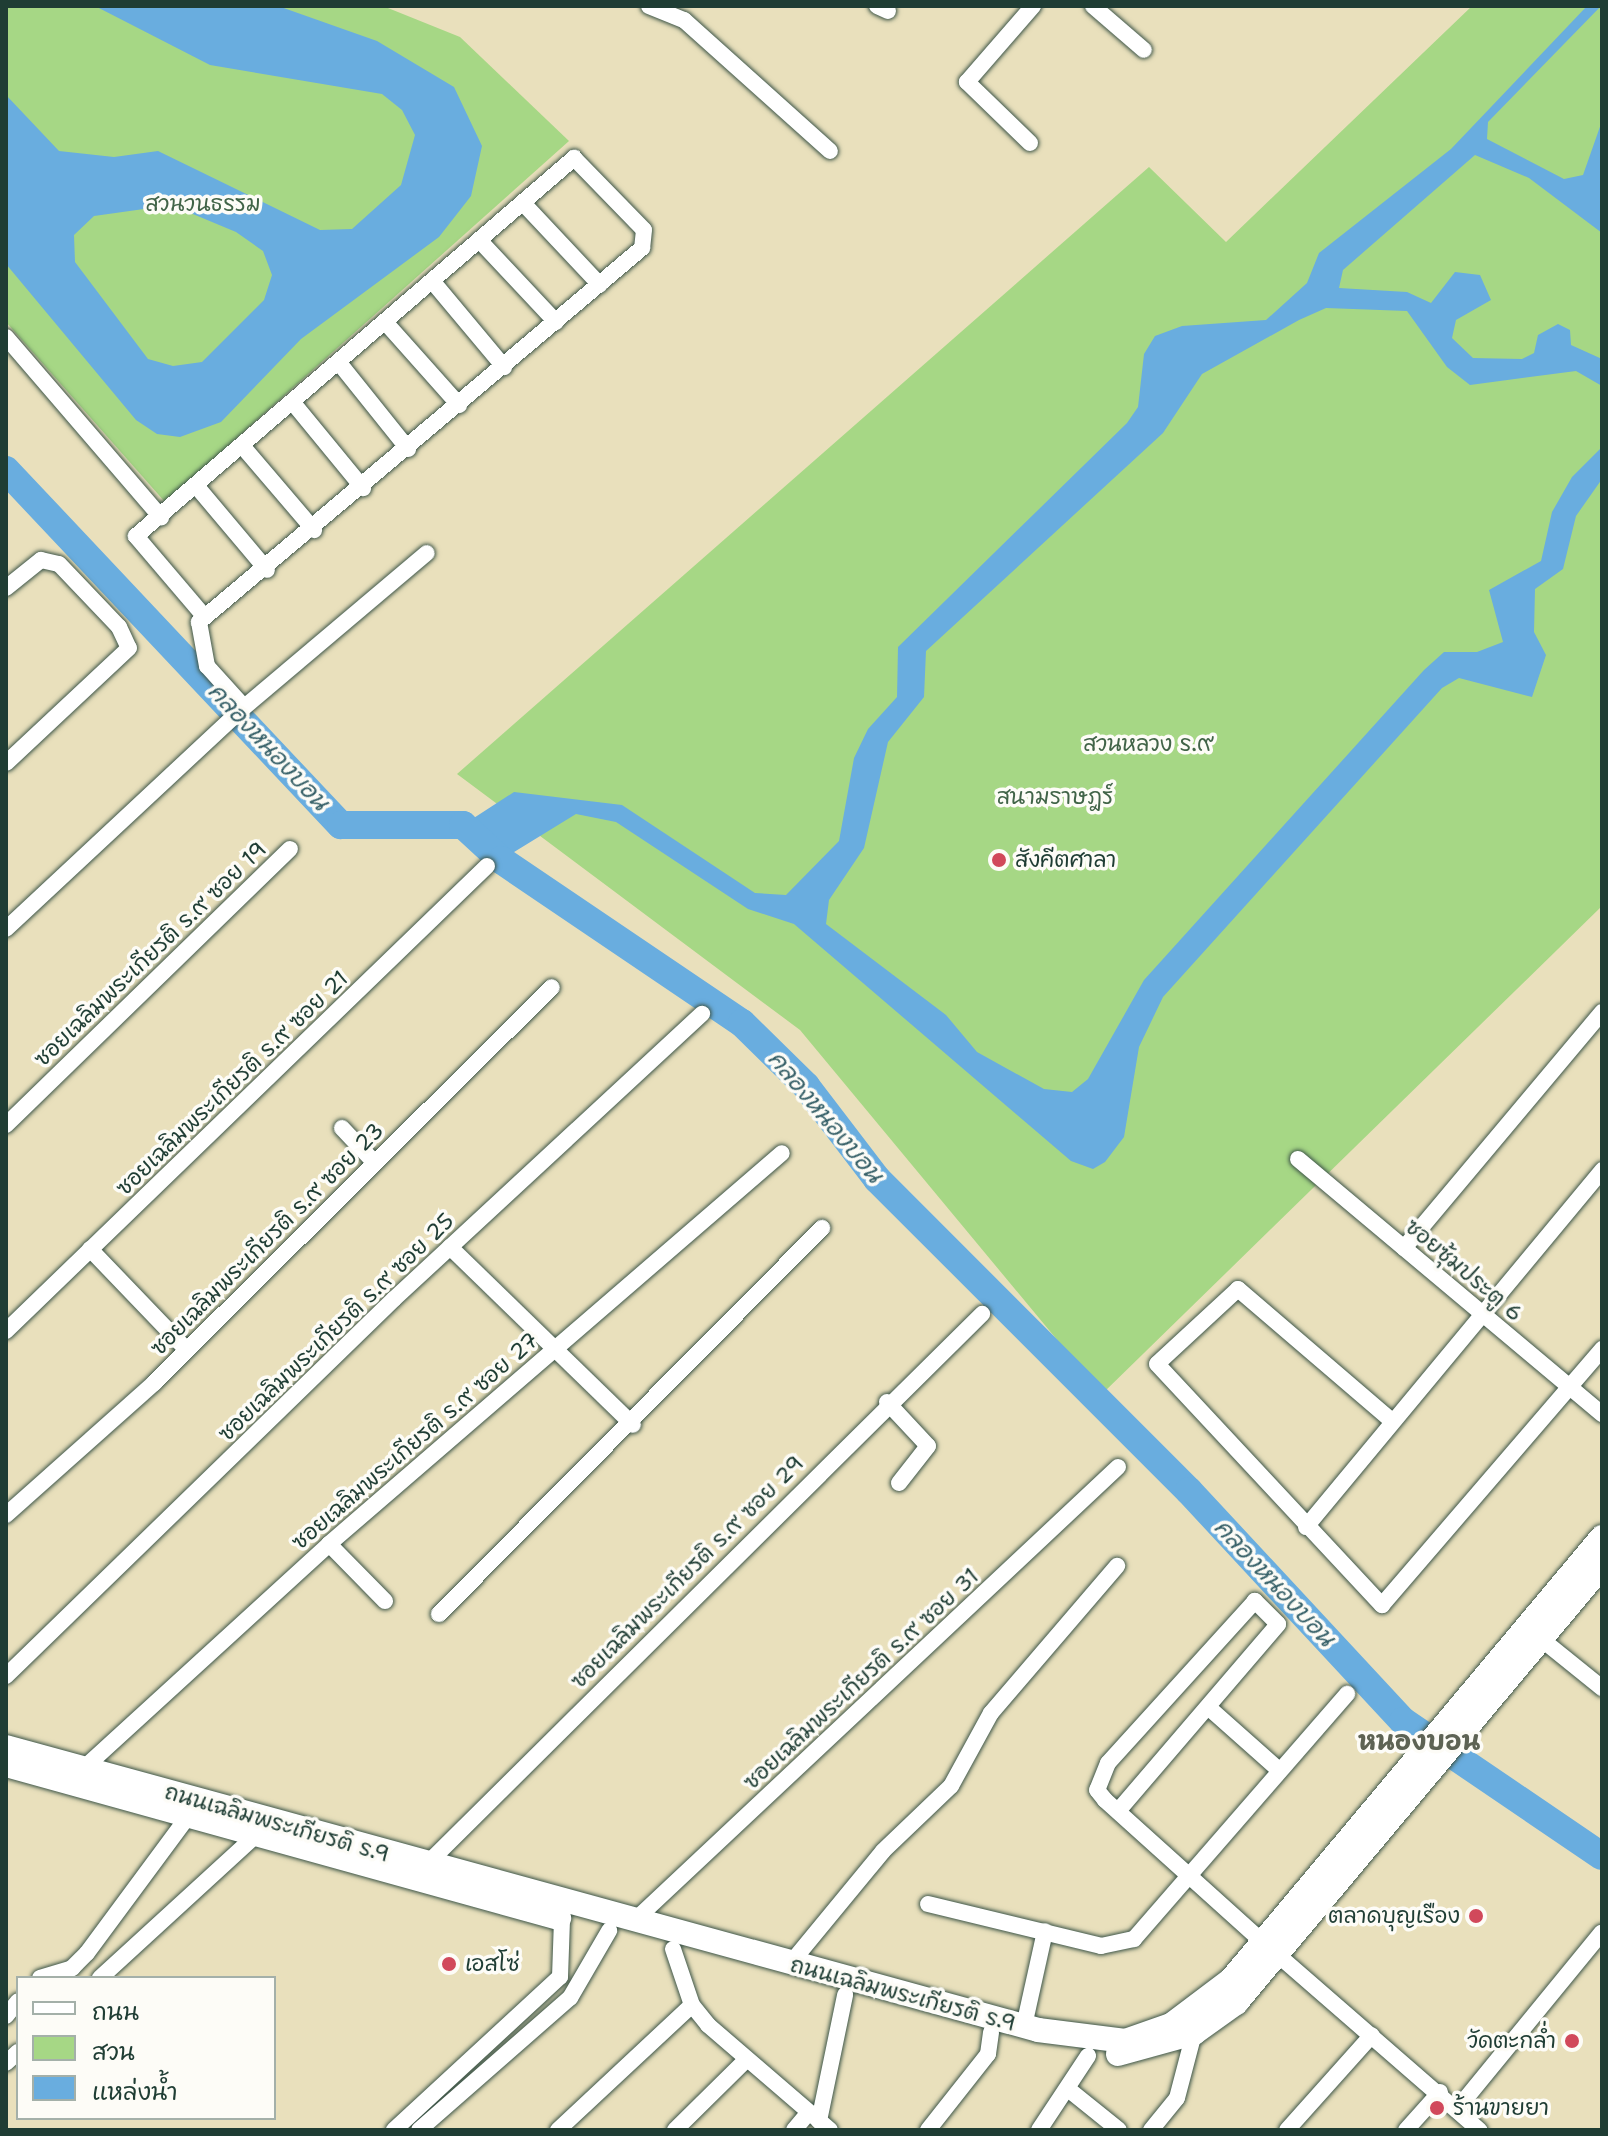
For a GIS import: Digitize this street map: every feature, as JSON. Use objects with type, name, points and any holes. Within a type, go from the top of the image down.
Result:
[{"type":"main road","name":"ถนนเฉลิมพระเกียรติ ร.9","points":[[6,1765],[186,1819],[845,1995],[1088,2056],[1158,2049],[1194,2033],[1236,2003],[1271,1949],[1457,1724],[1602,1537]]},
{"type":"main road","name":"ถนนเฉลิมพระเกียรติ ร.9","points":[[1457,1724],[1540,1638],[1602,1566]]},
{"type":"main road","name":"ถนนเฉลิมพระเกียรติ ร.9","points":[[6,1747],[633,1922],[1024,2026],[1125,2041],[1205,2005],[1271,1949]]},
{"type":"street","points":[[649,6],[686,13],[830,151]]},
{"type":"street","points":[[1030,143],[967,82],[1033,6]]},
{"type":"street","points":[[1093,6],[1144,50]]},
{"type":"street","points":[[204,616],[136,536],[198,488],[574,158],[644,230],[642,248],[267,570],[204,616],[197,635],[207,666],[243,708]]},
{"type":"street","points":[[523,203],[600,285]]},
{"type":"street","points":[[480,241],[556,322]]},
{"type":"street","points":[[433,282],[504,367]]},
{"type":"street","points":[[386,323],[459,405]]},
{"type":"street","points":[[6,337],[161,517]]},
{"type":"street","points":[[340,364],[408,449]]},
{"type":"street","points":[[294,404],[363,488]]},
{"type":"street","points":[[244,448],[314,530]]},
{"type":"street","points":[[198,488],[267,570]]},
{"type":"street","points":[[6,929],[243,708],[427,553]]},
{"type":"street","points":[[6,588],[41,560],[59,564],[119,627],[129,648],[6,763]]},
{"type":"street","name":"ซอยเฉลิมพระเกียรติ ร.๙ ซอย 19","points":[[6,1125],[290,849]]},
{"type":"street","name":"ซอยเฉลิมพระเกียรติ ร.๙ ซอย 21","points":[[6,1331],[487,866]]},
{"type":"street","name":"ซอยเฉลิมพระเกียรติ ร.๙ ซอย 23","points":[[6,1515],[187,1350],[552,987]]},
{"type":"street","points":[[1404,1248],[1602,1012]]},
{"type":"street","name":"ซอยเฉลิมพระเกียรติ ร.๙ ซอย 25","points":[[6,1676],[450,1247],[702,1014]]},
{"type":"street","points":[[342,1128],[375,1163]]},
{"type":"street","name":"ซอยเฉลิมพระเกียรติ ร.๙ ซอย 27","points":[[83,1769],[329,1544],[782,1153]]},
{"type":"street","name":"ซอยซุ้มประตู 6","points":[[1298,1159],[1602,1414]]},
{"type":"street","points":[[1306,1527],[1392,1421],[1485,1315],[1602,1170]]},
{"type":"street","points":[[439,1614],[633,1425],[822,1228]]},
{"type":"street","points":[[450,1247],[633,1425]]},
{"type":"street","points":[[90,1249],[187,1350]]},
{"type":"street","points":[[1392,1421],[1238,1289],[1161,1357],[1160,1373],[1378,1604],[1388,1602],[1602,1349]]},
{"type":"street","name":"ซอยเฉลิมพระเกียรติ ร.๙ ซอย 29","points":[[426,1865],[887,1402],[982,1314]]},
{"type":"street","points":[[887,1402],[928,1446],[899,1483]]},
{"type":"street","name":"ซอยเฉลิมพระเกียรติ ร.๙ ซอย 31","points":[[633,1922],[1118,1467]]},
{"type":"street","points":[[329,1544],[385,1601]]},
{"type":"street","points":[[790,1964],[883,1851],[951,1786],[991,1713],[1117,1566]]},
{"type":"street","points":[[1118,1811],[1278,1624],[1255,1601],[1108,1763],[1097,1790],[1118,1811],[1188,1875],[1271,1949],[1440,2092],[1479,2130]]},
{"type":"street","points":[[1540,1638],[1602,1688]]},
{"type":"street","points":[[928,1904],[1118,1946],[1134,1939],[1347,1694]]},
{"type":"street","points":[[1208,1707],[1280,1771]]},
{"type":"street","points":[[46,1976],[72,1968],[87,1953],[186,1819]]},
{"type":"street","points":[[102,1976],[254,1837]]},
{"type":"street","points":[[419,2130],[560,1977],[562,1919]]},
{"type":"street","points":[[394,2130],[459,2085],[578,1989],[609,1931]]},
{"type":"street","points":[[1024,2026],[1045,1931]]},
{"type":"street","points":[[1458,2108],[1602,1932]]},
{"type":"street","points":[[673,1949],[692,2005],[746,2060],[819,2121]]},
{"type":"street","points":[[560,1977],[578,1989]]},
{"type":"street","points":[[819,2121],[845,1995]]},
{"type":"street","points":[[558,2130],[692,2005]]},
{"type":"street","points":[[928,2130],[988,2054],[991,2032]]},
{"type":"street","points":[[1151,2130],[1177,2098],[1194,2033]]},
{"type":"street","points":[[1287,2130],[1372,2035]]},
{"type":"street","points":[[1039,2130],[1088,2056]]},
{"type":"street","points":[[675,2130],[746,2060]]},
{"type":"street","points":[[1068,2089],[1119,2130]]},
{"type":"street","points":[[1406,2130],[1440,2092]]},
{"type":"street","points":[[794,2130],[819,2121]]},
{"type":"green space","name":"สวนวนธรรม","points":[[6,6],[383,6],[460,37],[569,141],[165,502],[6,322]]},
{"type":"green space","name":"สวนหลวง ร.๙","points":[[1472,6],[1602,6],[1602,906],[1102,1394],[800,1030],[457,774],[1149,167],[1226,242]]},
{"type":"water","points":[[95,6],[278,6],[377,41],[454,87],[482,146],[471,196],[439,237],[301,339],[221,422],[180,437],[157,434],[136,420],[6,264],[6,95],[59,151],[114,157],[158,151],[320,230],[352,229],[401,185],[415,135],[402,110],[382,94],[210,65]],"holes":[[[151,208],[188,212],[236,232],[263,251],[272,275],[264,300],[202,362],[173,366],[148,359],[75,262],[74,235],[94,216]]]},
{"type":"water","points":[[1587,6],[1601,6],[1488,122],[1487,139],[1564,179],[1583,175],[1602,121],[1602,233],[1529,178],[1475,155],[1343,270],[1339,288],[1407,292],[1431,303],[1455,272],[1480,275],[1491,300],[1456,320],[1452,338],[1473,358],[1522,359],[1534,353],[1538,335],[1558,324],[1570,330],[1571,345],[1602,359],[1602,386],[1576,371],[1470,385],[1447,367],[1407,311],[1326,308],[1299,320],[1202,374],[1163,433],[926,651],[924,697],[888,742],[864,848],[829,900],[826,924],[946,1015],[977,1052],[1044,1089],[1072,1092],[1088,1079],[1144,980],[1424,670],[1444,652],[1477,652],[1503,642],[1489,590],[1541,561],[1552,512],[1572,477],[1602,447],[1602,479],[1576,516],[1563,569],[1535,589],[1534,632],[1546,655],[1532,697],[1459,678],[1442,688],[1163,997],[1139,1047],[1124,1137],[1105,1162],[1093,1169],[1071,1161],[794,924],[748,909],[616,822],[576,814],[501,860],[463,825],[514,792],[622,805],[755,893],[786,895],[839,841],[854,758],[868,729],[897,697],[898,647],[1127,423],[1138,407],[1144,354],[1155,336],[1182,326],[1266,320],[1307,283],[1319,253],[1451,149]]},
{"type":"waterway","name":"คลองหนองบอน","points":[[6,470],[341,825],[463,825],[501,860],[742,1023],[806,1086],[877,1179],[1189,1491],[1403,1721],[1602,1856]]},
{"type":"place","name":"สังคีตศาลา","points":[[999,860]]},
{"type":"place","name":"ตลาดบุญเรือง","points":[[1476,1916]]},
{"type":"place","name":"เอสโซ่","points":[[449,1964]]},
{"type":"place","name":"วัดตะกล่ำ","points":[[1572,2041]]},
{"type":"place","name":"ร้านขายยา","points":[[1437,2108]]},
{"type":"district","name":"หนองบอน","points":[[1419,1741]]},
{"type":"park label","name":"สนามราษฎร์","points":[[1055,797]]}]
